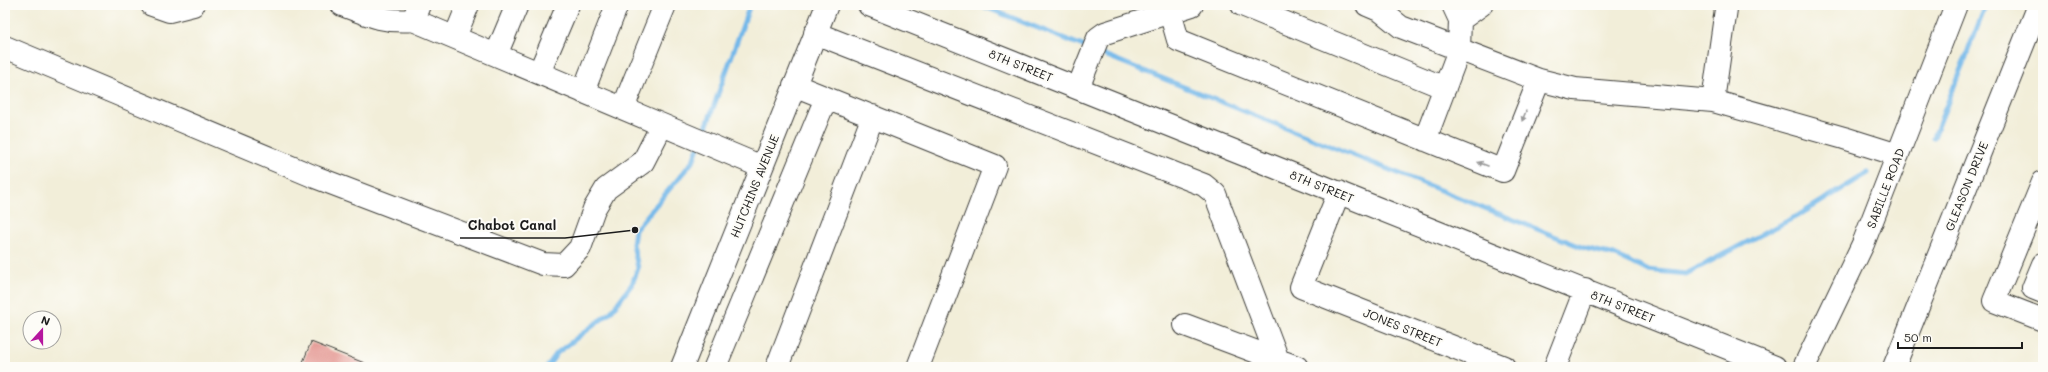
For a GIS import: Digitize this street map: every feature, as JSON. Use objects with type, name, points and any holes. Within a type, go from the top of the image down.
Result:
[{"type":"street","points":[[152,5],[169,11],[193,5]]},
{"type":"street","points":[[342,5],[376,18],[396,22],[416,12],[455,37],[762,167]]},
{"type":"street","points":[[455,37],[468,5]]},
{"type":"street","points":[[496,55],[517,5]]},
{"type":"street","points":[[539,73],[568,5]]},
{"type":"street","points":[[583,92],[617,5]]},
{"type":"street","points":[[623,108],[665,5]]},
{"type":"street","name":"HUTCHINS AVENUE","points":[[682,367],[827,5]]},
{"type":"street","name":"8TH STREET","points":[[869,5],[1775,367]]},
{"type":"street","points":[[1078,88],[1098,38],[1105,33],[1192,5]]},
{"type":"street","points":[[1242,5],[1445,88]]},
{"type":"street","points":[[1367,5],[1381,11],[1401,27],[1539,80],[1575,89],[1712,102],[1844,138],[1898,155]]},
{"type":"street","points":[[1425,140],[1460,50],[1456,12],[1480,5]]},
{"type":"street","points":[[1712,102],[1726,9],[1725,5]]},
{"type":"street","name":"SABILLE ROAD","points":[[1804,367],[1864,244],[1956,5]]},
{"type":"street","name":"GLEASON DRIVE","points":[[1894,367],[2039,5]]},
{"type":"street","points":[[1170,12],[1178,40],[1503,171],[1539,80]]},
{"type":"street","points":[[815,33],[1204,186],[1215,194],[1287,363]]},
{"type":"street","points":[[5,47],[314,176],[543,264],[564,265],[580,248],[594,209],[606,189],[643,162],[671,129]]},
{"type":"street","points":[[794,85],[995,166],[918,367]]},
{"type":"street","points":[[714,367],[826,98]]},
{"type":"street","points":[[777,367],[873,116]]},
{"type":"street","points":[[2043,182],[1994,301],[2043,320]]},
{"type":"street","name":"JONES STREET","points":[[1339,192],[1301,287],[1504,367]]},
{"type":"street","points":[[2043,264],[2033,288],[2043,292]]},
{"type":"street","points":[[1555,367],[1585,290]]},
{"type":"street","points":[[1185,325],[1287,363]]},
{"type":"building","points":[[311,342],[372,366],[372,367],[301,367]]},
{"type":"waterway","points":[[703,136],[750,5]]},
{"type":"waterway","points":[[980,5],[1088,48]]},
{"type":"waterway","points":[[1934,137],[1986,5]]},
{"type":"waterway","points":[[1097,52],[1584,248],[1614,255],[1647,270],[1686,274],[1799,215],[1868,173]]},
{"type":"waterway","points":[[547,367],[557,353],[611,312],[632,284],[638,268],[633,244],[635,230],[693,161],[699,145]]},
{"type":"place","name":"Chabot Canal","points":[[635,230]]}]
